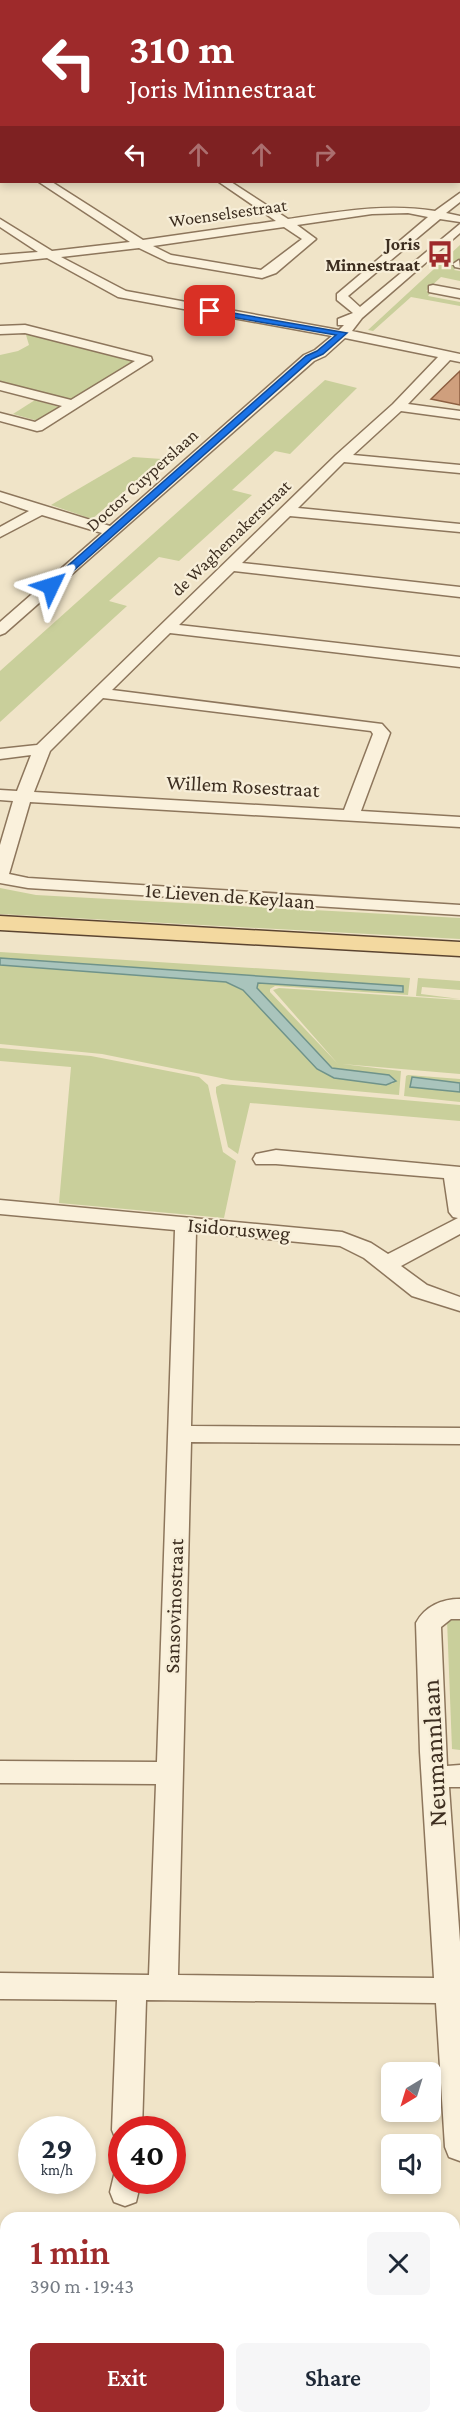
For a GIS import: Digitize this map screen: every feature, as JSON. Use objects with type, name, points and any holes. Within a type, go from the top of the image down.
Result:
[{"type":"main road","name":"1e Lieven de Keylaan","points":[[0,923],[460,950]]},
{"type":"street","points":[[47,183],[140,243],[168,258],[262,274],[272,270],[310,239],[226,183]]},
{"type":"street","points":[[358,315],[341,297],[436,214],[460,196]]},
{"type":"street","name":"Woenselsestraat","points":[[0,259],[140,243],[390,209],[460,219]]},
{"type":"street","points":[[0,222],[101,285],[122,294],[454,358]]},
{"type":"street","name":"Doctor Cuyperslaan","points":[[0,630],[309,358],[320,353],[334,335],[354,323],[358,315],[460,227]]},
{"type":"street","points":[[433,289],[460,294]]},
{"type":"street","points":[[0,330],[25,329],[146,360],[37,427],[0,415]]},
{"type":"street","name":"de Waghemakerstraat","points":[[0,876],[23,797],[42,749],[341,458],[454,358]]},
{"type":"street","points":[[0,386],[73,405]]},
{"type":"street","points":[[0,415],[31,394]]},
{"type":"street","points":[[398,407],[460,415]]},
{"type":"street","points":[[341,458],[460,469]]},
{"type":"street","points":[[0,496],[114,531]]},
{"type":"street","points":[[0,532],[40,510]]},
{"type":"street","points":[[287,510],[460,528]]},
{"type":"street","points":[[232,566],[460,592]]},
{"type":"street","points":[[167,628],[460,662]]},
{"type":"street","points":[[99,693],[376,727],[382,733],[351,815]]},
{"type":"street","points":[[0,754],[42,749]]},
{"type":"street","points":[[0,795],[23,797]]},
{"type":"street","name":"Willem Rosestraat","points":[[23,797],[460,822]]},
{"type":"street","name":"1e Lieven de Keylaan","points":[[0,876],[28,883],[460,910]]},
{"type":"street","points":[[262,1159],[276,1157],[453,1172],[460,1212]]},
{"type":"street","name":"Isidorusweg","points":[[0,1207],[342,1239],[365,1246],[408,1284],[429,1295],[460,1304]]},
{"type":"street","name":"Sansovinostraat","points":[[163,1988],[186,1224]]},
{"type":"street","points":[[387,1264],[460,1225]]},
{"type":"street","points":[[180,1434],[460,1436]]},
{"type":"street","name":"Neumannlaan","points":[[460,1609],[446,1609],[428,1623],[447,1777],[460,2147]]},
{"type":"street","points":[[0,1772],[170,1773]]},
{"type":"street","points":[[0,1986],[455,1991]]},
{"type":"street","points":[[127,2116],[132,1988]]},
{"type":"green space","points":[[460,245],[460,261],[454,270],[460,271],[460,281],[441,277],[426,291],[431,292],[428,296],[460,302],[460,306],[411,297],[373,331],[368,330]]},
{"type":"green space","points":[[30,332],[137,360],[71,400],[0,381],[0,355],[18,351],[29,345],[26,335]]},
{"type":"green space","points":[[325,380],[357,388],[290,454],[275,451],[232,490],[252,495],[179,561],[159,557],[109,601],[127,606],[0,722],[0,671]]},
{"type":"green space","points":[[35,400],[59,407],[38,421],[13,414]]},
{"type":"green space","points":[[133,457],[162,459],[92,519],[51,505]]},
{"type":"green space","points":[[0,888],[36,895],[460,918],[460,939],[0,914]]},
{"type":"green space","points":[[0,952],[410,978],[408,995],[275,986],[270,989],[270,992],[338,1064],[273,990],[279,988],[460,1000],[460,1074],[342,1064],[401,1071],[399,1095],[231,1080],[102,1054],[0,1044],[0,965],[226,982],[243,990],[317,1069],[334,1078],[392,1084],[396,1080],[389,1075],[333,1068],[257,988],[258,983],[403,986],[0,958]]},
{"type":"green space","points":[[418,978],[460,981],[460,990],[422,987],[421,994],[460,999],[416,996]]},
{"type":"green space","points":[[0,1048],[91,1056],[199,1077],[208,1085],[223,1152],[236,1161],[224,1218],[59,1203],[71,1067],[0,1061]]},
{"type":"green space","points":[[408,1075],[460,1079],[460,1083],[412,1077],[410,1087],[460,1092],[460,1102],[404,1096]]},
{"type":"green space","points":[[222,1084],[460,1105],[460,1121],[250,1103],[238,1154],[228,1147],[216,1092],[216,1087]]},
{"type":"green space","points":[[460,1619],[460,1750],[452,1749],[447,1620]]},
{"type":"water","points":[[0,958],[403,986],[403,992],[258,983],[257,988],[332,1068],[389,1075],[396,1081],[386,1085],[334,1078],[317,1069],[243,990],[226,982],[0,965]]},
{"type":"water","points":[[412,1077],[460,1083],[460,1092],[410,1087]]},
{"type":"building","points":[[460,371],[460,405],[431,399]]},
{"type":"place","name":"Joris Minnestraat","points":[[440,254]]},
{"type":"route","points":[[51,586],[309,358],[320,353],[342,333],[282,325],[210,311]]}]
